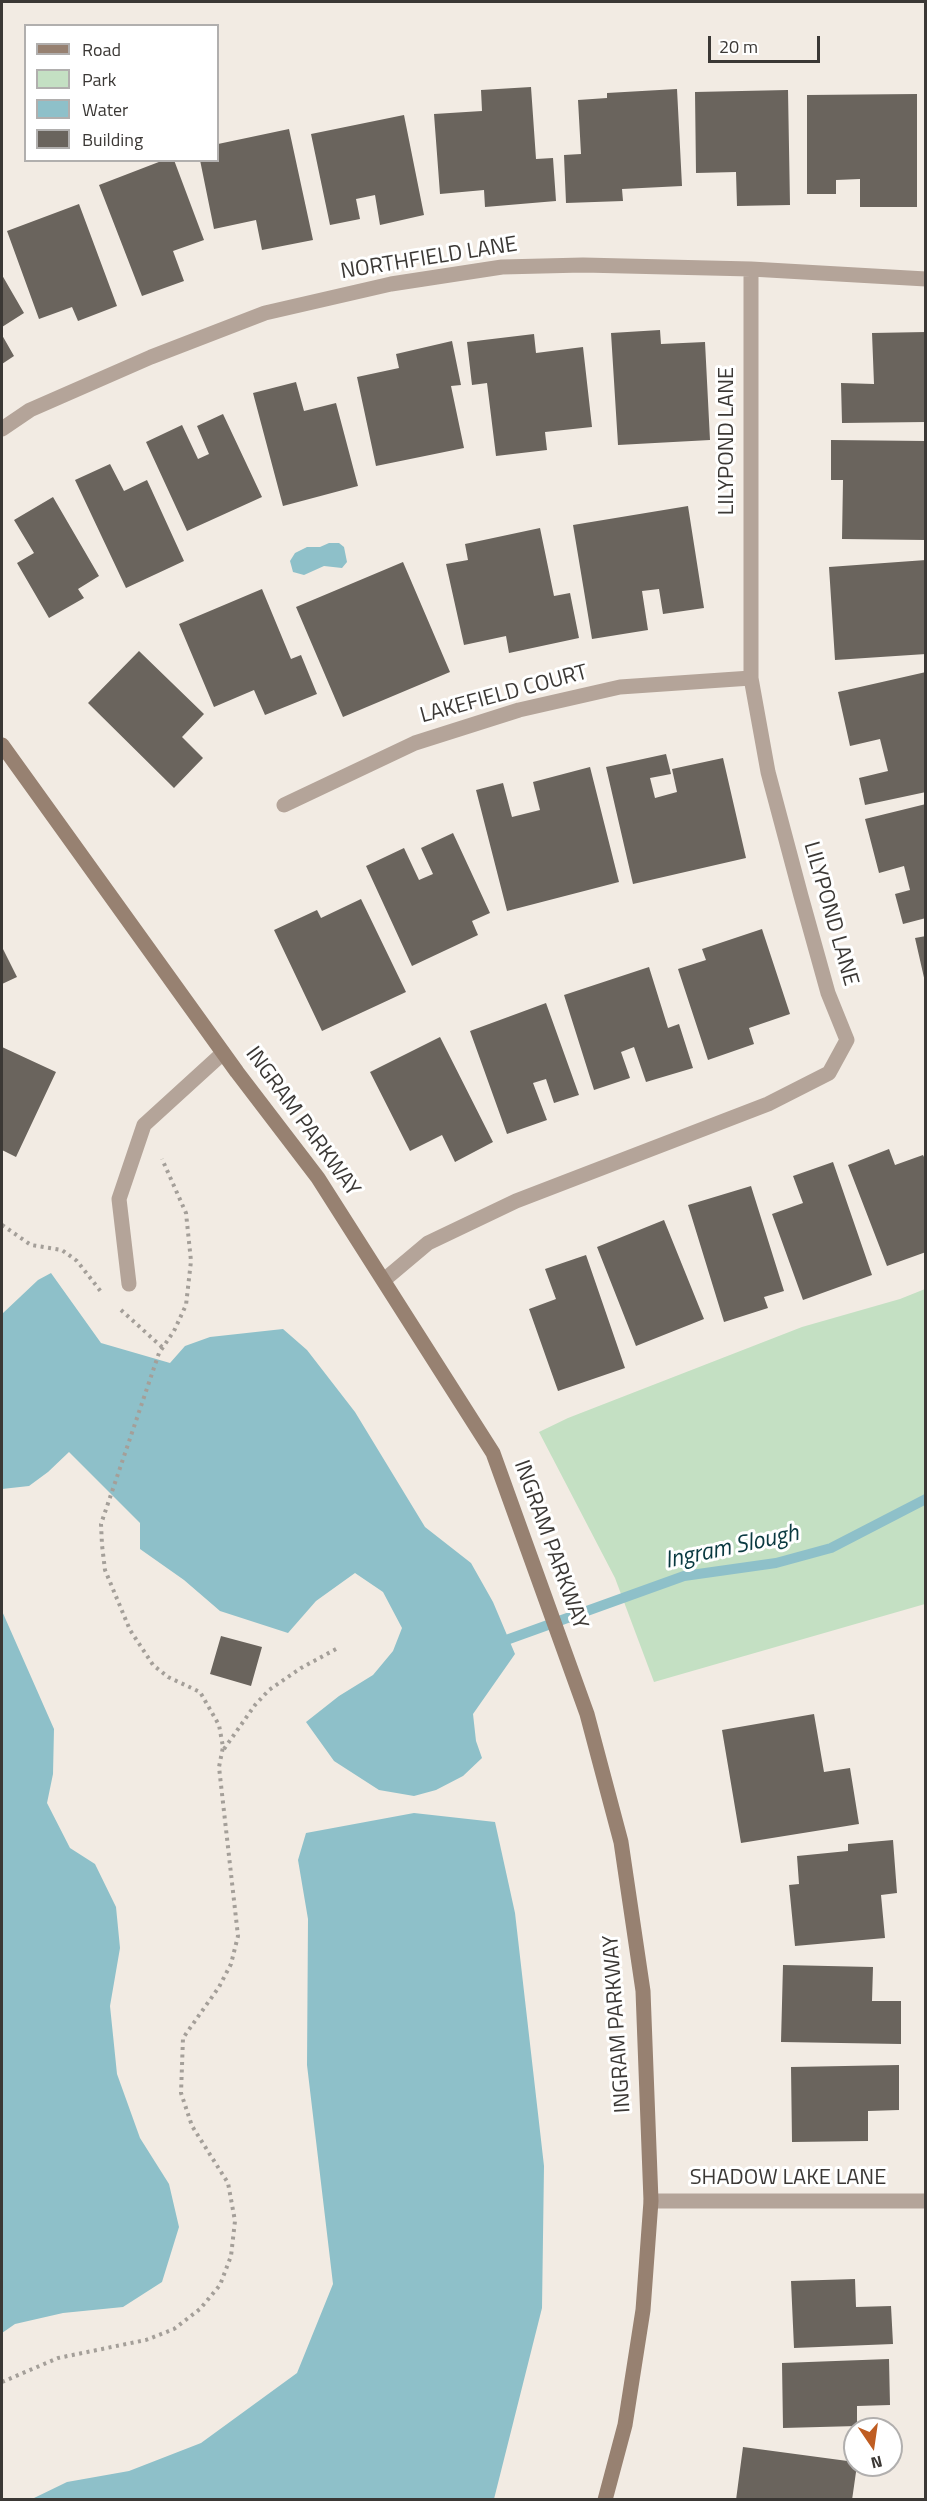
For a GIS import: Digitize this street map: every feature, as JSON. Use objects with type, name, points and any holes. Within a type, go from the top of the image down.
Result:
[{"type":"street","name":"NORTHFIELD LANE","points":[[2,429],[30,410],[151,357],[254,317],[391,284],[502,267],[583,265],[751,269],[926,279]]},
{"type":"street","name":"LILYPOND LANE","points":[[384,1280],[428,1243],[516,1201],[768,1104],[830,1073],[847,1040],[828,993],[801,897],[768,772],[751,678],[751,269]]},
{"type":"street","name":"LAKEFIELD COURT","points":[[284,805],[415,743],[519,710],[620,687],[751,678]]},
{"type":"street","name":"INGRAM PARKWAY","points":[[2,745],[223,1053],[318,1178],[493,1453],[587,1714],[621,1842],[643,1991],[651,2202],[643,2310],[625,2426],[605,2499]]},
{"type":"street","points":[[129,1284],[119,1199],[144,1125],[223,1053]]},
{"type":"street","name":"SHADOW LAKE LANE","points":[[651,2202],[926,2201]]},
{"type":"path","points":[[2,2382],[27,2369],[58,2358],[146,2340],[174,2329],[201,2309],[220,2285],[231,2256],[235,2221],[228,2183],[192,2126],[181,2093],[183,2038],[223,1979],[231,1964],[238,1936],[219,1767],[222,1751],[219,1725],[200,1692],[168,1677],[153,1665],[130,1630],[105,1570],[100,1524],[159,1353],[186,1305],[191,1261],[186,1213],[161,1156]]},
{"type":"path","points":[[2,1225],[31,1245],[62,1250],[77,1261],[103,1294]]},
{"type":"path","points":[[120,1309],[163,1348]]},
{"type":"path","points":[[222,1751],[255,1705],[269,1690],[301,1668],[338,1648]]},
{"type":"green space","points":[[925,1289],[925,1604],[654,1682],[615,1578],[539,1432],[568,1418],[802,1327],[900,1299]]},
{"type":"water","points":[[329,543],[339,543],[344,547],[347,562],[342,568],[324,566],[304,575],[293,572],[290,561],[295,553],[307,547],[320,547]]},
{"type":"water","points":[[51,1273],[101,1343],[170,1363],[185,1346],[210,1337],[283,1329],[307,1350],[355,1412],[425,1527],[471,1563],[493,1602],[515,1654],[473,1714],[476,1741],[482,1758],[463,1776],[436,1790],[414,1796],[379,1790],[334,1761],[306,1722],[339,1696],[373,1675],[393,1651],[402,1628],[383,1592],[355,1573],[316,1601],[288,1633],[220,1611],[184,1580],[140,1549],[140,1523],[69,1452],[29,1486],[2,1489],[2,1314],[38,1280]]},
{"type":"water","points":[[2,1611],[54,1729],[53,1774],[47,1803],[70,1848],[95,1864],[116,1907],[120,1948],[110,2006],[117,2074],[140,2138],[169,2184],[179,2227],[162,2282],[123,2307],[63,2313],[15,2324],[2,2333]]},
{"type":"water","points":[[414,1813],[495,1822],[515,1913],[544,2166],[542,2308],[494,2499],[32,2499],[67,2482],[129,2471],[201,2443],[297,2373],[333,2284],[307,2065],[308,1919],[298,1860],[306,1833]]},
{"type":"building","points":[[531,87],[536,159],[553,158],[556,201],[485,207],[484,190],[440,194],[434,114],[482,111],[481,90]]},
{"type":"building","points":[[677,89],[682,186],[622,189],[623,201],[566,203],[564,155],[581,154],[578,100],[607,98],[607,93]]},
{"type":"building","points":[[788,90],[790,205],[737,206],[736,172],[696,173],[695,92]]},
{"type":"building","points":[[917,94],[917,207],[860,207],[860,179],[836,180],[836,194],[807,194],[807,95]]},
{"type":"building","points":[[404,115],[424,215],[380,225],[375,195],[356,199],[360,219],[330,225],[311,134]]},
{"type":"building","points":[[289,129],[313,240],[262,250],[256,220],[214,229],[200,162],[219,162],[219,144]]},
{"type":"building","points":[[159,162],[175,162],[204,240],[173,251],[184,281],[142,296],[99,185]]},
{"type":"building","points":[[79,204],[117,306],[78,321],[72,307],[39,319],[7,231]]},
{"type":"building","points":[[2,275],[24,313],[2,327]]},
{"type":"building","points":[[660,330],[661,344],[705,342],[710,440],[618,445],[611,333]]},
{"type":"building","points":[[926,332],[926,422],[842,423],[841,383],[874,384],[872,333]]},
{"type":"building","points":[[534,334],[536,353],[583,347],[592,427],[545,432],[547,450],[496,456],[487,383],[472,385],[467,342]]},
{"type":"building","points":[[2,335],[14,356],[2,364]]},
{"type":"building","points":[[452,341],[461,385],[451,386],[464,448],[376,466],[357,377],[399,368],[396,354]]},
{"type":"building","points":[[296,382],[304,411],[336,403],[358,486],[283,506],[253,393]]},
{"type":"building","points":[[223,414],[262,497],[187,531],[146,442],[182,425],[198,459],[209,454],[197,426]]},
{"type":"building","points":[[831,440],[926,441],[926,540],[842,539],[843,480],[831,480]]},
{"type":"building","points":[[110,464],[124,491],[147,480],[184,561],[126,588],[75,480]]},
{"type":"building","points":[[53,497],[99,576],[78,589],[84,598],[49,618],[17,563],[34,553],[14,520]]},
{"type":"building","points":[[688,506],[704,608],[663,614],[659,589],[642,591],[648,630],[592,639],[573,525]]},
{"type":"building","points":[[540,528],[554,596],[570,593],[579,638],[509,653],[506,636],[464,645],[446,564],[468,560],[465,544]]},
{"type":"building","points":[[926,560],[926,654],[835,660],[829,567]]},
{"type":"building","points":[[403,562],[450,672],[343,717],[296,607]]},
{"type":"building","points":[[262,589],[291,659],[301,655],[317,694],[265,715],[254,690],[214,707],[179,624]]},
{"type":"building","points":[[139,651],[204,714],[182,737],[203,758],[174,788],[88,703]]},
{"type":"building","points":[[926,672],[926,792],[865,805],[859,778],[888,771],[880,739],[850,746],[838,692]]},
{"type":"building","points":[[666,754],[671,774],[650,778],[655,798],[677,792],[672,769],[723,758],[746,858],[633,884],[606,767]]},
{"type":"building","points":[[590,767],[619,882],[507,911],[476,790],[503,783],[512,817],[540,810],[533,782]]},
{"type":"building","points":[[926,804],[926,918],[903,924],[895,894],[910,890],[904,866],[879,873],[865,819]]},
{"type":"building","points":[[453,833],[490,913],[472,921],[478,935],[412,966],[366,866],[404,848],[419,880],[433,874],[421,848]]},
{"type":"building","points":[[361,899],[406,992],[322,1031],[274,930],[317,910],[321,918]]},
{"type":"building","points":[[762,929],[790,1014],[749,1028],[754,1044],[708,1060],[678,969],[706,960],[702,949]]},
{"type":"building","points":[[926,936],[926,982],[925,982],[915,938]]},
{"type":"building","points":[[2,947],[17,977],[2,984]]},
{"type":"building","points":[[649,967],[668,1028],[679,1024],[693,1068],[646,1082],[634,1047],[621,1052],[630,1078],[594,1090],[564,995]]},
{"type":"building","points":[[546,1003],[579,1095],[554,1103],[546,1079],[533,1083],[547,1120],[507,1134],[470,1031]]},
{"type":"building","points":[[440,1037],[493,1142],[455,1162],[442,1135],[410,1151],[370,1072]]},
{"type":"building","points":[[2,1047],[56,1072],[16,1157],[2,1150]]},
{"type":"building","points":[[889,1149],[895,1165],[923,1155],[926,1161],[926,1252],[887,1266],[848,1165]]},
{"type":"building","points":[[833,1162],[872,1275],[803,1300],[772,1214],[803,1203],[793,1176]]},
{"type":"building","points":[[751,1186],[784,1291],[764,1297],[768,1308],[724,1322],[688,1205]]},
{"type":"building","points":[[664,1220],[704,1319],[636,1346],[597,1247]]},
{"type":"building","points":[[586,1255],[625,1368],[558,1391],[529,1309],[556,1299],[545,1269]]},
{"type":"building","points":[[221,1636],[262,1647],[251,1686],[210,1674]]},
{"type":"building","points":[[814,1714],[824,1772],[850,1768],[859,1824],[741,1843],[722,1730]]},
{"type":"building","points":[[893,1840],[897,1893],[881,1895],[885,1938],[795,1946],[789,1885],[799,1884],[797,1856],[848,1851],[848,1844]]},
{"type":"building","points":[[783,1965],[873,1967],[872,2001],[901,2001],[901,2044],[781,2042]]},
{"type":"building","points":[[899,2065],[899,2110],[868,2111],[868,2141],[792,2142],[791,2067]]},
{"type":"building","points":[[855,2279],[856,2307],[891,2306],[893,2344],[794,2348],[791,2281]]},
{"type":"building","points":[[889,2359],[890,2405],[857,2406],[857,2417],[843,2417],[843,2426],[783,2428],[782,2363]]},
{"type":"building","points":[[743,2447],[843,2460],[843,2477],[855,2477],[852,2500],[736,2500]]},
{"type":"waterway","name":"Ingram Slough","points":[[509,1639],[684,1576],[776,1563],[831,1548],[926,1499]]}]
